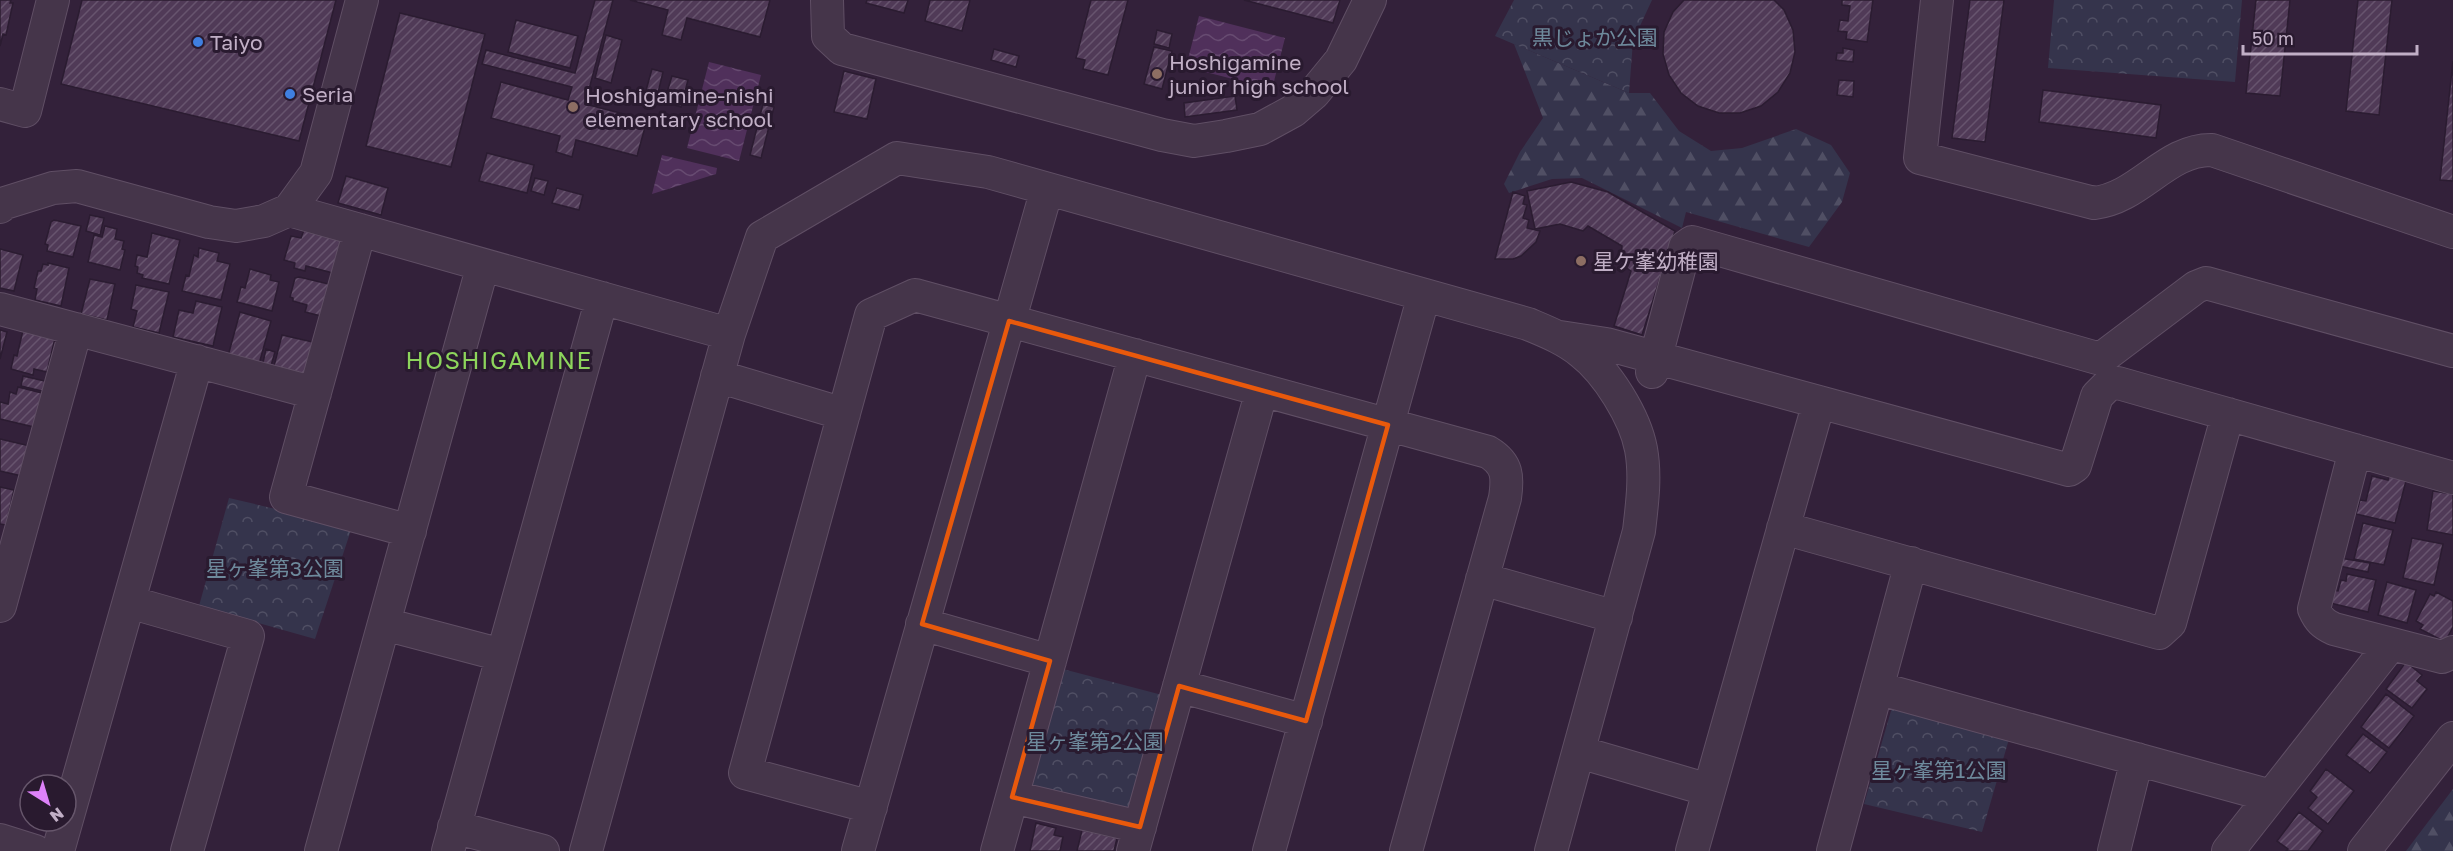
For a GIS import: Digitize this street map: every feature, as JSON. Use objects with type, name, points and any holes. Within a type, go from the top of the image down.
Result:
[{"type":"street","points":[[0,104],[25,111],[53,0]]},
{"type":"street","points":[[2,202],[53,188],[77,186],[209,222],[236,226],[264,221],[289,210],[316,173],[362,0]]},
{"type":"street","points":[[827,0],[828,36],[842,48],[1150,132],[1194,141],[1260,129],[1293,111],[1314,93],[1341,60],[1370,0]]},
{"type":"street","points":[[1937,0],[1920,158],[2094,203],[2108,202],[2124,195],[2180,156],[2197,150],[2212,150],[2453,232]]},
{"type":"street","points":[[586,851],[729,334],[762,237],[897,158],[988,172],[1528,324],[1559,337],[1583,353],[1619,397],[1634,424],[1641,449],[1643,493],[1640,531],[1551,851]]},
{"type":"street","points":[[858,851],[1047,189]]},
{"type":"street","points":[[289,210],[729,334]]},
{"type":"street","points":[[360,230],[286,497],[410,531]]},
{"type":"street","points":[[1654,364],[1684,247],[1692,242],[2097,358],[2107,354],[2196,287],[2206,284],[2453,351]]},
{"type":"street","points":[[321,851],[483,265]]},
{"type":"street","points":[[871,807],[745,773],[871,315],[915,295],[1488,452],[1499,459],[1506,470],[1508,481],[1505,498],[1406,851]]},
{"type":"street","points":[[1269,851],[1424,295]]},
{"type":"street","points":[[543,851],[451,839],[602,298]]},
{"type":"street","points":[[0,309],[315,393]]},
{"type":"street","points":[[0,606],[76,329]]},
{"type":"street","points":[[1559,337],[1606,344],[1654,364],[1819,402],[2069,471],[2075,466],[2097,396],[2109,384],[2118,383],[2453,478]]},
{"type":"street","points":[[997,851],[1135,355]]},
{"type":"street","points":[[58,851],[197,361]]},
{"type":"street","points":[[717,376],[844,414]]},
{"type":"street","points":[[1012,797],[1136,839],[1262,390]]},
{"type":"street","points":[[1692,851],[1819,402]]},
{"type":"street","points":[[1783,528],[2159,633],[2170,623],[2228,414]]},
{"type":"street","points":[[2355,450],[2314,609],[2324,624],[2334,628],[2442,657],[2453,652]]},
{"type":"street","points":[[1833,851],[1911,563]]},
{"type":"street","points":[[1482,579],[1616,617]]},
{"type":"street","points":[[129,602],[248,636],[187,851]]},
{"type":"street","points":[[384,624],[502,655]]},
{"type":"street","points":[[922,624],[1050,661]]},
{"type":"street","points":[[2228,851],[2391,644]]},
{"type":"street","points":[[1179,686],[1306,721]]},
{"type":"street","points":[[1877,688],[2271,796]]},
{"type":"street","points":[[2364,851],[2450,745]]},
{"type":"street","points":[[1579,752],[1709,790]]},
{"type":"street","points":[[2114,851],[2137,759]]},
{"type":"street","points":[[0,840],[35,851]]},
{"type":"highlighted area","points":[[1009,321],[1388,425],[1306,721],[1179,686],[1140,827],[1012,797],[1050,661],[922,624]]},
{"type":"green space","name":"黒じょか公園","points":[[1514,0],[1652,0],[1633,41],[1629,93],[1495,36]]},
{"type":"green space","points":[[2054,0],[2242,0],[2235,82],[2048,68]]},
{"type":"green space","points":[[1514,44],[1629,93],[1650,93],[1679,131],[1711,151],[1742,148],[1796,129],[1831,145],[1850,173],[1842,202],[1809,247],[1686,212],[1682,228],[1582,178],[1552,179],[1509,193],[1504,184],[1520,152],[1543,118]]},
{"type":"green space","name":"星ヶ峯第3公園","points":[[229,498],[352,527],[315,639],[199,606]]},
{"type":"green space","name":"星ヶ峯第2公園","points":[[1059,668],[1166,696],[1135,807],[1125,814],[1025,785]]},
{"type":"green space","name":"星ヶ峯第1公園","points":[[1893,704],[2009,739],[1982,832],[1864,804]]},
{"type":"green space","points":[[2453,789],[2453,851],[2406,851]]},
{"type":"water","points":[[1199,16],[1285,38],[1272,89],[1186,67]]},
{"type":"water","points":[[709,62],[761,75],[739,161],[687,148]]},
{"type":"water","points":[[662,155],[717,168],[716,174],[652,194]]},
{"type":"building","points":[[0,0],[11,0],[10,3],[13,3],[6,35],[3,34],[0,46]]},
{"type":"building","name":"Taiyo","points":[[82,0],[336,0],[299,141],[61,84]]},
{"type":"building","points":[[595,0],[613,0],[585,104],[647,120],[637,156],[576,140],[572,157],[556,152],[560,136],[491,118],[501,82],[568,100],[572,87],[482,64],[486,50],[575,73]]},
{"type":"building","points":[[630,0],[770,0],[760,37],[687,18],[681,40],[662,35],[668,10]]},
{"type":"building","points":[[867,0],[908,0],[904,13],[866,3]]},
{"type":"building","points":[[930,0],[970,0],[962,31],[925,21]]},
{"type":"building","points":[[1091,0],[1128,0],[1108,75],[1083,69],[1085,60],[1076,58]]},
{"type":"building","points":[[1244,0],[1340,0],[1333,23]]},
{"type":"building","points":[[1684,0],[1774,0],[1784,10],[1793,30],[1795,52],[1790,73],[1778,92],[1761,106],[1740,113],[1719,113],[1698,106],[1681,93],[1669,75],[1663,54],[1664,32],[1673,12]]},
{"type":"building","points":[[1842,0],[1873,0],[1867,42],[1846,39],[1847,32],[1838,31],[1840,20],[1848,21],[1850,6],[1842,5]]},
{"type":"building","points":[[1970,0],[2004,0],[1985,142],[1952,138]]},
{"type":"building","points":[[2256,0],[2290,0],[2280,96],[2246,93]]},
{"type":"building","points":[[2358,0],[2392,0],[2379,115],[2346,111]]},
{"type":"building","points":[[400,13],[485,34],[451,167],[366,146]]},
{"type":"building","points":[[516,20],[578,36],[570,68],[508,52]]},
{"type":"building","points":[[1157,30],[1172,34],[1169,48],[1154,44]]},
{"type":"building","points":[[606,35],[622,40],[611,83],[595,78]]},
{"type":"building","points":[[1154,47],[1172,51],[1162,89],[1144,84]]},
{"type":"building","points":[[1843,48],[1854,50],[1853,62],[1836,60],[1837,53],[1843,53]]},
{"type":"building","points":[[994,49],[1019,56],[1016,67],[991,60]]},
{"type":"building","points":[[2453,61],[2453,181],[2440,180]]},
{"type":"building","points":[[652,69],[663,72],[657,97],[645,94]]},
{"type":"building","points":[[844,71],[876,79],[867,119],[834,112]]},
{"type":"building","points":[[672,76],[688,80],[681,107],[664,102]]},
{"type":"building","points":[[1839,80],[1854,81],[1853,97],[1837,95]]},
{"type":"building","points":[[2043,90],[2161,105],[2156,138],[2039,122]]},
{"type":"building","points":[[1235,96],[1237,110],[1185,117],[1184,103]]},
{"type":"building","points":[[763,104],[774,107],[761,158],[750,155]]},
{"type":"building","points":[[487,153],[534,165],[527,193],[479,181]]},
{"type":"building","points":[[346,176],[388,188],[381,215],[338,203]]},
{"type":"building","points":[[535,178],[548,181],[544,195],[531,191]]},
{"type":"building","points":[[1571,182],[1608,192],[1675,231],[1642,335],[1614,326],[1631,271],[1625,267],[1621,257],[1622,246],[1588,226],[1583,231],[1560,224],[1535,229],[1527,191]]},
{"type":"building","points":[[557,188],[583,195],[579,210],[552,203]]},
{"type":"building","points":[[1513,192],[1525,196],[1523,204],[1527,205],[1523,218],[1529,220],[1527,228],[1540,231],[1536,242],[1521,256],[1513,259],[1495,259]]},
{"type":"building","points":[[90,215],[104,218],[100,235],[86,231]]},
{"type":"building","points":[[54,220],[81,226],[73,257],[47,251],[48,245],[45,244],[51,222]]},
{"type":"building","points":[[105,226],[117,229],[115,239],[124,241],[122,249],[125,250],[120,270],[88,262],[94,235],[102,237]]},
{"type":"building","points":[[304,230],[346,240],[333,273],[306,266],[305,271],[294,268],[295,263],[284,260],[291,236],[301,238]]},
{"type":"building","points":[[152,233],[180,240],[169,284],[142,278],[143,275],[137,273],[138,267],[135,266],[137,255],[147,257]]},
{"type":"building","points":[[199,248],[219,253],[217,261],[230,264],[221,300],[182,291],[186,275],[189,276],[194,255],[198,257]]},
{"type":"building","points":[[0,249],[23,255],[14,291],[0,288]]},
{"type":"building","points":[[48,263],[69,268],[61,306],[35,300],[37,289],[34,288],[38,271],[41,271],[43,264],[48,265]]},
{"type":"building","points":[[250,269],[271,275],[270,280],[279,282],[272,311],[237,302],[241,287],[245,288]]},
{"type":"building","points":[[295,278],[333,285],[325,317],[305,312],[307,305],[293,301],[290,297]]},
{"type":"building","points":[[90,279],[115,284],[107,320],[81,314]]},
{"type":"building","points":[[136,285],[169,292],[159,333],[133,327],[137,311],[131,309]]},
{"type":"building","points":[[196,301],[222,307],[213,346],[173,337],[179,310],[193,313]]},
{"type":"building","points":[[240,312],[271,321],[259,364],[228,356]]},
{"type":"building","points":[[24,326],[56,334],[47,372],[34,369],[33,375],[11,369],[14,355],[17,356]]},
{"type":"building","points":[[0,330],[7,332],[0,359]]},
{"type":"building","points":[[282,335],[317,343],[309,375],[274,366]]},
{"type":"building","points":[[266,349],[275,352],[270,369],[262,367]]},
{"type":"building","points":[[23,376],[49,382],[46,392],[21,386]]},
{"type":"building","points":[[18,387],[42,393],[34,427],[0,419],[0,402],[8,404],[10,392],[16,394]]},
{"type":"building","points":[[0,439],[30,446],[22,476],[0,471]]},
{"type":"building","points":[[2390,473],[2407,477],[2395,523],[2356,514],[2360,500],[2366,501],[2372,476],[2388,480]]},
{"type":"building","points":[[0,487],[14,490],[6,525],[0,524]]},
{"type":"building","points":[[2433,491],[2453,494],[2453,535],[2427,530]]},
{"type":"building","points":[[2363,523],[2393,530],[2384,565],[2354,559]]},
{"type":"building","points":[[2412,538],[2443,544],[2434,585],[2403,578]]},
{"type":"building","points":[[2340,558],[2370,563],[2368,572],[2339,566]]},
{"type":"building","points":[[2347,574],[2376,580],[2368,612],[2330,603],[2333,590],[2338,591],[2341,580],[2346,581]]},
{"type":"building","points":[[2387,582],[2416,590],[2407,623],[2378,615]]},
{"type":"building","points":[[2436,592],[2453,601],[2453,627],[2445,642],[2420,629],[2423,625],[2416,621],[2430,594],[2434,596]]},
{"type":"building","points":[[2406,662],[2422,675],[2417,681],[2427,689],[2412,708],[2386,689]]},
{"type":"building","points":[[2386,694],[2414,716],[2389,748],[2361,727]]},
{"type":"building","points":[[2363,734],[2387,752],[2370,773],[2346,755]]},
{"type":"building","points":[[2326,769],[2354,791],[2328,824],[2308,808],[2317,797],[2310,791]]},
{"type":"building","points":[[2299,812],[2323,831],[2308,851],[2286,851],[2288,849],[2277,841]]},
{"type":"building","points":[[1036,823],[1056,828],[1054,835],[1063,837],[1060,851],[1030,851]]},
{"type":"building","points":[[1082,830],[1117,838],[1114,851],[1077,851]]},
{"type":"place","name":"Taiyo","points":[[198,42]]},
{"type":"place","name":"Hoshigamine junior high school","points":[[1157,74]]},
{"type":"place","name":"Seria","points":[[290,94]]},
{"type":"place","name":"Hoshigamine-nishi elementary school","points":[[573,107]]},
{"type":"place","name":"星ケ峯幼稚園","points":[[1581,261]]},
{"type":"district","name":"HOSHIGAMINE","points":[[499,359]]}]
